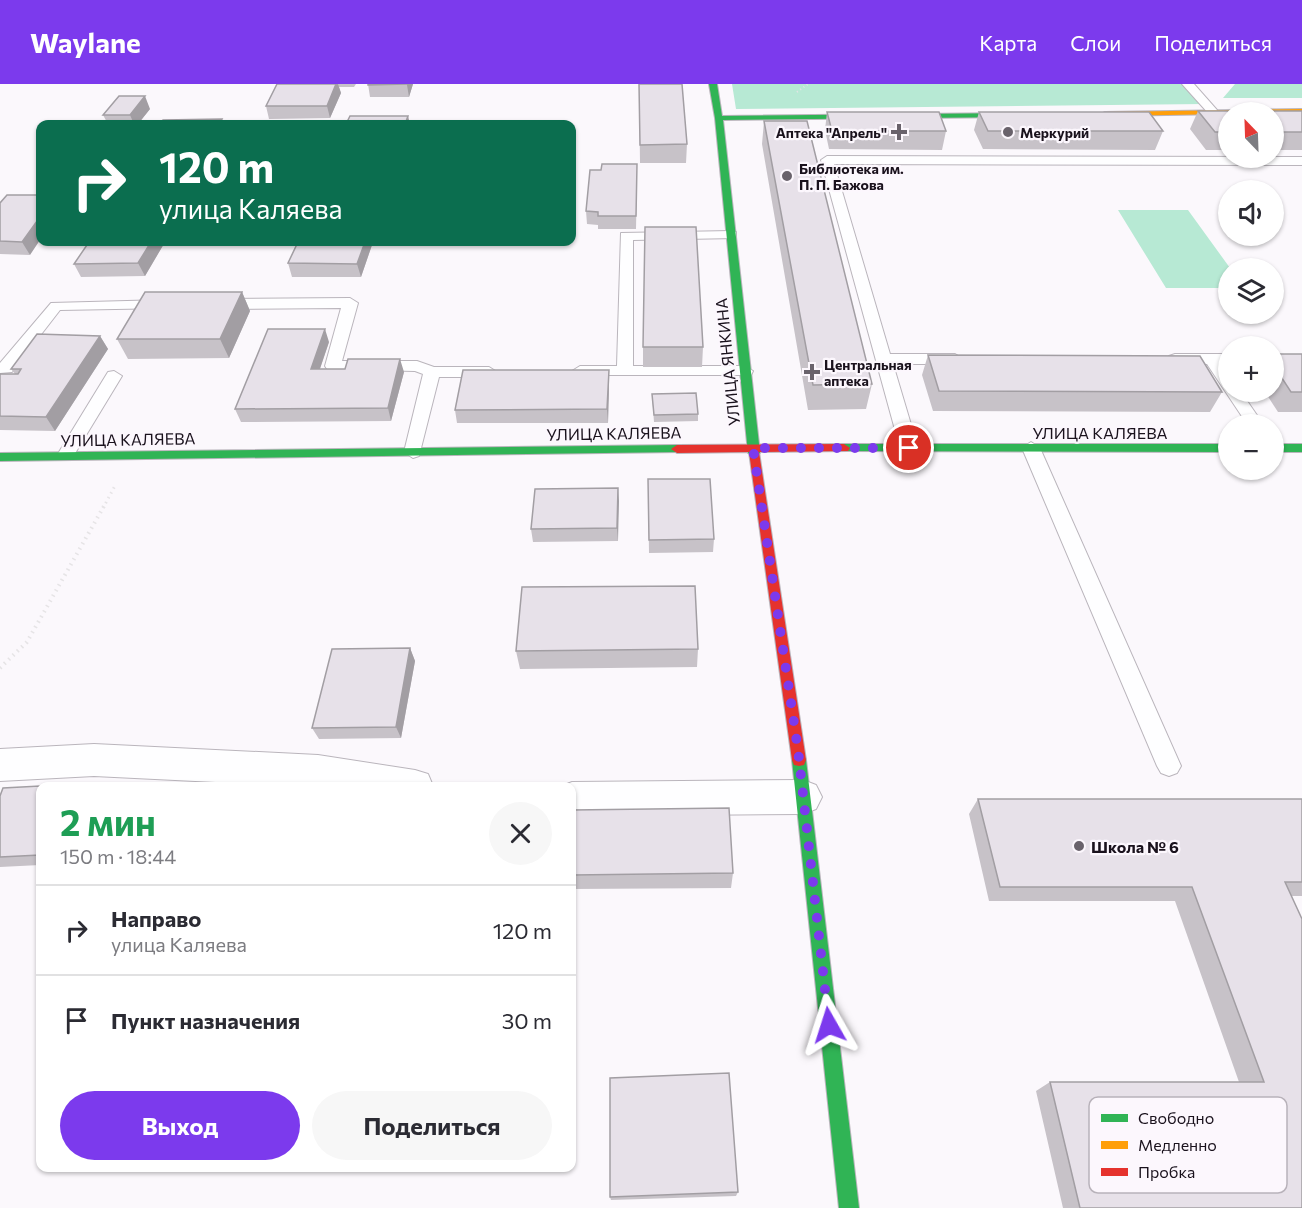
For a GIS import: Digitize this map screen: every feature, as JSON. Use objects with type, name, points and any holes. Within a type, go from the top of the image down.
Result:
[{"type":"street","name":"УЛИЦА ЯНКИНА","points":[[713,84],[719,118],[753,448],[803,797],[849,1208]]},
{"type":"street","points":[[1094,114],[1302,111]]},
{"type":"street","points":[[719,118],[1035,114]]},
{"type":"street","name":"УЛИЦА КАЛЯЕВА","points":[[0,457],[753,448],[1218,448]]},
{"type":"street","points":[[1284,448],[1302,448]]},
{"type":"street","points":[[0,765],[94,760],[318,771],[389,782]]},
{"type":"street","points":[[576,798],[803,797]]},
{"type":"lane","points":[[1188,84],[1213,112]]},
{"type":"lane","points":[[909,448],[827,160],[1302,160]]},
{"type":"lane","points":[[625,371],[626,236],[731,235]]},
{"type":"lane","points":[[209,304],[350,303],[333,366],[417,366],[432,372],[500,372]]},
{"type":"lane","points":[[0,368],[6,368],[56,306],[186,304]]},
{"type":"lane","points":[[885,360],[967,359]]},
{"type":"lane","points":[[1153,359],[1218,359]]},
{"type":"lane","points":[[569,371],[745,371]]},
{"type":"lane","points":[[413,452],[432,372]]},
{"type":"lane","points":[[65,456],[114,376]]},
{"type":"lane","points":[[1031,448],[1169,766]]},
{"type":"path","points":[[0,668],[27,642],[117,481]]},
{"type":"green space","points":[[732,84],[1188,84],[1205,104],[736,109]]},
{"type":"green space","points":[[1235,84],[1302,84],[1302,98],[1223,98]]},
{"type":"green space","points":[[1118,210],[1188,210],[1223,258],[1218,258],[1218,288],[1166,288]]},
{"type":"building","points":[[277,84],[336,84],[327,106],[266,106]]},
{"type":"building","points":[[639,84],[682,84],[687,144],[640,145]]},
{"type":"building","points":[[119,96],[145,96],[130,115],[103,115]]},
{"type":"building","points":[[1198,111],[1218,111],[1218,132],[1215,132]]},
{"type":"building","points":[[1284,111],[1302,111],[1302,132],[1284,132]]},
{"type":"building","points":[[827,112],[939,112],[946,131],[832,131]]},
{"type":"building","points":[[979,112],[1149,112],[1163,131],[988,131]]},
{"type":"building","points":[[350,116],[408,116],[406,120],[348,120]]},
{"type":"building","points":[[222,119],[221,120],[163,120]]},
{"type":"building","points":[[764,121],[807,121],[872,384],[813,385]]},
{"type":"building","points":[[602,164],[637,164],[636,216],[598,216],[598,212],[586,211],[590,170],[601,170]]},
{"type":"building","points":[[7,195],[36,195],[36,223],[22,242],[0,241],[0,203]]},
{"type":"building","points":[[645,227],[696,227],[703,347],[643,347]]},
{"type":"building","points":[[86,246],[149,246],[138,263],[74,264]]},
{"type":"building","points":[[296,246],[364,246],[357,264],[288,263]]},
{"type":"building","points":[[145,292],[242,292],[220,339],[117,339]]},
{"type":"building","points":[[268,329],[325,329],[311,369],[345,369],[348,359],[400,359],[388,408],[235,409]]},
{"type":"building","points":[[37,334],[100,336],[46,417],[0,416],[0,374],[18,374],[21,369],[11,369]]},
{"type":"building","points":[[1284,354],[1302,354],[1302,392],[1291,392],[1284,381]]},
{"type":"building","points":[[928,355],[1200,356],[1218,385],[1218,392],[939,391]]},
{"type":"building","points":[[463,370],[609,370],[607,409],[455,410]]},
{"type":"building","points":[[696,393],[698,414],[654,415],[652,394]]},
{"type":"building","points":[[648,479],[710,479],[714,539],[649,540]]},
{"type":"building","points":[[618,488],[617,528],[531,529],[535,489]]},
{"type":"building","points":[[695,586],[698,649],[516,651],[522,587]]},
{"type":"building","points":[[410,648],[396,727],[312,728],[332,649]]},
{"type":"building","points":[[36,786],[36,855],[0,857],[0,796],[3,788]]},
{"type":"building","points":[[978,799],[1302,799],[1302,882],[1285,882],[1302,919],[1302,1208],[1080,1208],[1050,1082],[1264,1082],[1192,887],[1000,887]]},
{"type":"building","points":[[729,808],[733,873],[576,875],[576,810]]},
{"type":"building","points":[[729,1073],[738,1192],[610,1197],[610,1078]]},
{"type":"traffic: fast","points":[[713,84],[719,118],[754,453]]},
{"type":"traffic: fast","points":[[719,118],[1023,115]]},
{"type":"traffic: fast","points":[[844,448],[1218,448]]},
{"type":"traffic: fast","points":[[1284,448],[1302,448]]},
{"type":"traffic: fast","points":[[0,457],[677,449]]},
{"type":"traffic: fast","points":[[799,760],[849,1208]]},
{"type":"traffic: slow","points":[[1105,114],[1302,111]]},
{"type":"traffic: jam","points":[[677,449],[844,448]]},
{"type":"traffic: jam","points":[[754,453],[799,760]]},
{"type":"place","name":"Аптека \"Апрель\"","points":[[899,132]]},
{"type":"place","name":"Меркурий","points":[[1008,132]]},
{"type":"place","name":"Библиотека им. П. П. Бажова","points":[[787,176]]},
{"type":"place","name":"Центральная аптека","points":[[812,372]]},
{"type":"place","name":"Школа № 6","points":[[1079,846]]},
{"type":"route","points":[[829,1025],[798,750],[753,448],[909,448]]}]
